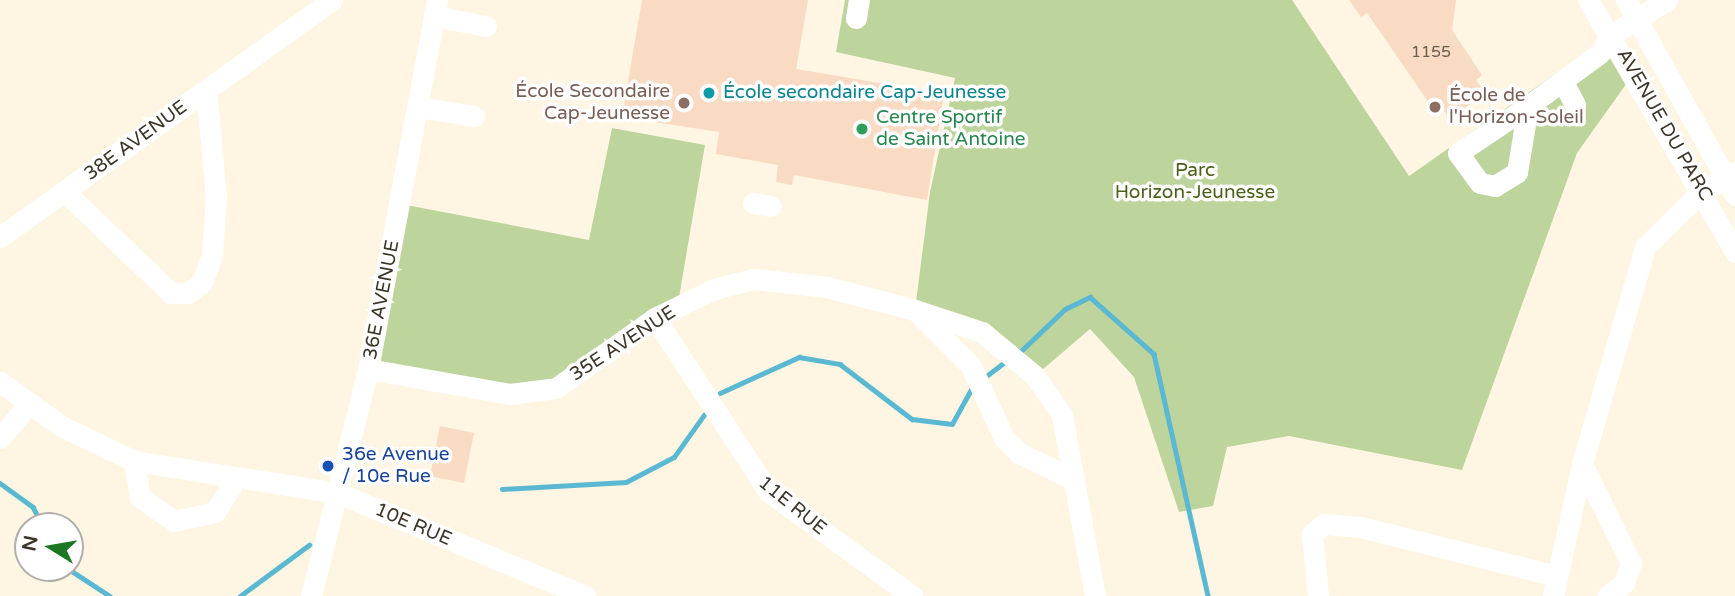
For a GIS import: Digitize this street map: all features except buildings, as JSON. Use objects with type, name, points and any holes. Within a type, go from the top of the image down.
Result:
[{"type":"street","name":"38E AVENUE","points":[[0,237],[66,193],[332,0]]},
{"type":"street","name":"AVENUE DU PARC","points":[[1588,0],[1611,35],[1735,252]]},
{"type":"street","name":"AVENUE DU PARC","points":[[1626,0],[1639,18],[1732,181]]},
{"type":"street","points":[[1528,106],[1600,53],[1611,35],[1667,0]]},
{"type":"street","points":[[435,4],[486,26]]},
{"type":"street","name":"36E AVENUE","points":[[311,596],[368,369],[435,4]]},
{"type":"street","points":[[1563,82],[1575,105]]},
{"type":"street","name":"38E AVENUE","points":[[66,193],[171,293],[188,293],[202,283],[212,255],[216,197],[206,90]]},
{"type":"street","points":[[418,107],[474,117]]},
{"type":"street","points":[[1318,596],[1312,534],[1324,524],[1360,527],[1555,586],[1582,464],[1645,247],[1702,191],[1732,181]]},
{"type":"street","name":"35E AVENUE","points":[[368,369],[510,394],[556,388],[655,318],[714,289],[754,279],[827,287],[915,310],[982,332],[1035,376],[1062,415],[1071,478],[1095,596]]},
{"type":"street","points":[[915,310],[971,366],[1004,438],[1019,453],[1071,478]]},
{"type":"street","name":"11E RUE","points":[[655,318],[769,492],[912,596]]},
{"type":"street","name":"10E RUE","points":[[0,382],[28,405],[134,461],[234,481],[338,493],[585,596]]},
{"type":"street","points":[[0,438],[28,405]]},
{"type":"street","points":[[134,461],[140,497],[174,521],[215,512],[234,481]]},
{"type":"street","points":[[1582,464],[1631,563],[1623,583],[1608,596]]},
{"type":"green space","name":"Parc Horizon-Jeunesse","points":[[845,0],[1292,0],[1409,176],[1611,35],[1634,73],[1577,153],[1462,470],[1289,436],[1227,447],[1213,506],[1179,512],[1134,377],[1090,329],[1035,376],[982,332],[915,310],[930,192],[955,78],[836,52]]},
{"type":"green space","points":[[612,128],[705,145],[677,309],[556,388],[510,394],[368,369],[401,204],[589,240]]},
{"type":"waterway","points":[[1020,352],[1065,309],[1090,297],[1154,354],[1208,596]]},
{"type":"waterway","points":[[720,393],[799,357],[840,364],[912,419],[952,424],[973,386]]},
{"type":"waterway","points":[[985,377],[1005,362]]},
{"type":"waterway","points":[[502,489],[626,482],[674,457],[704,415]]},
{"type":"waterway","points":[[0,483],[33,507],[36,512]]},
{"type":"waterway","points":[[240,596],[309,545]]},
{"type":"waterway","points":[[84,579],[110,596]]},
{"type":"place","name":"École secondaire Cap-Jeunesse","points":[[709,93]]},
{"type":"place","name":"École Secondaire Cap-Jeunesse","points":[[684,103]]},
{"type":"place","name":"École de l'Horizon-Soleil","points":[[1435,107]]},
{"type":"place","name":"Centre Sportif de Saint Antoine","points":[[862,129]]},
{"type":"place","name":"36e Avenue / 10e Rue","points":[[328,466]]}]
